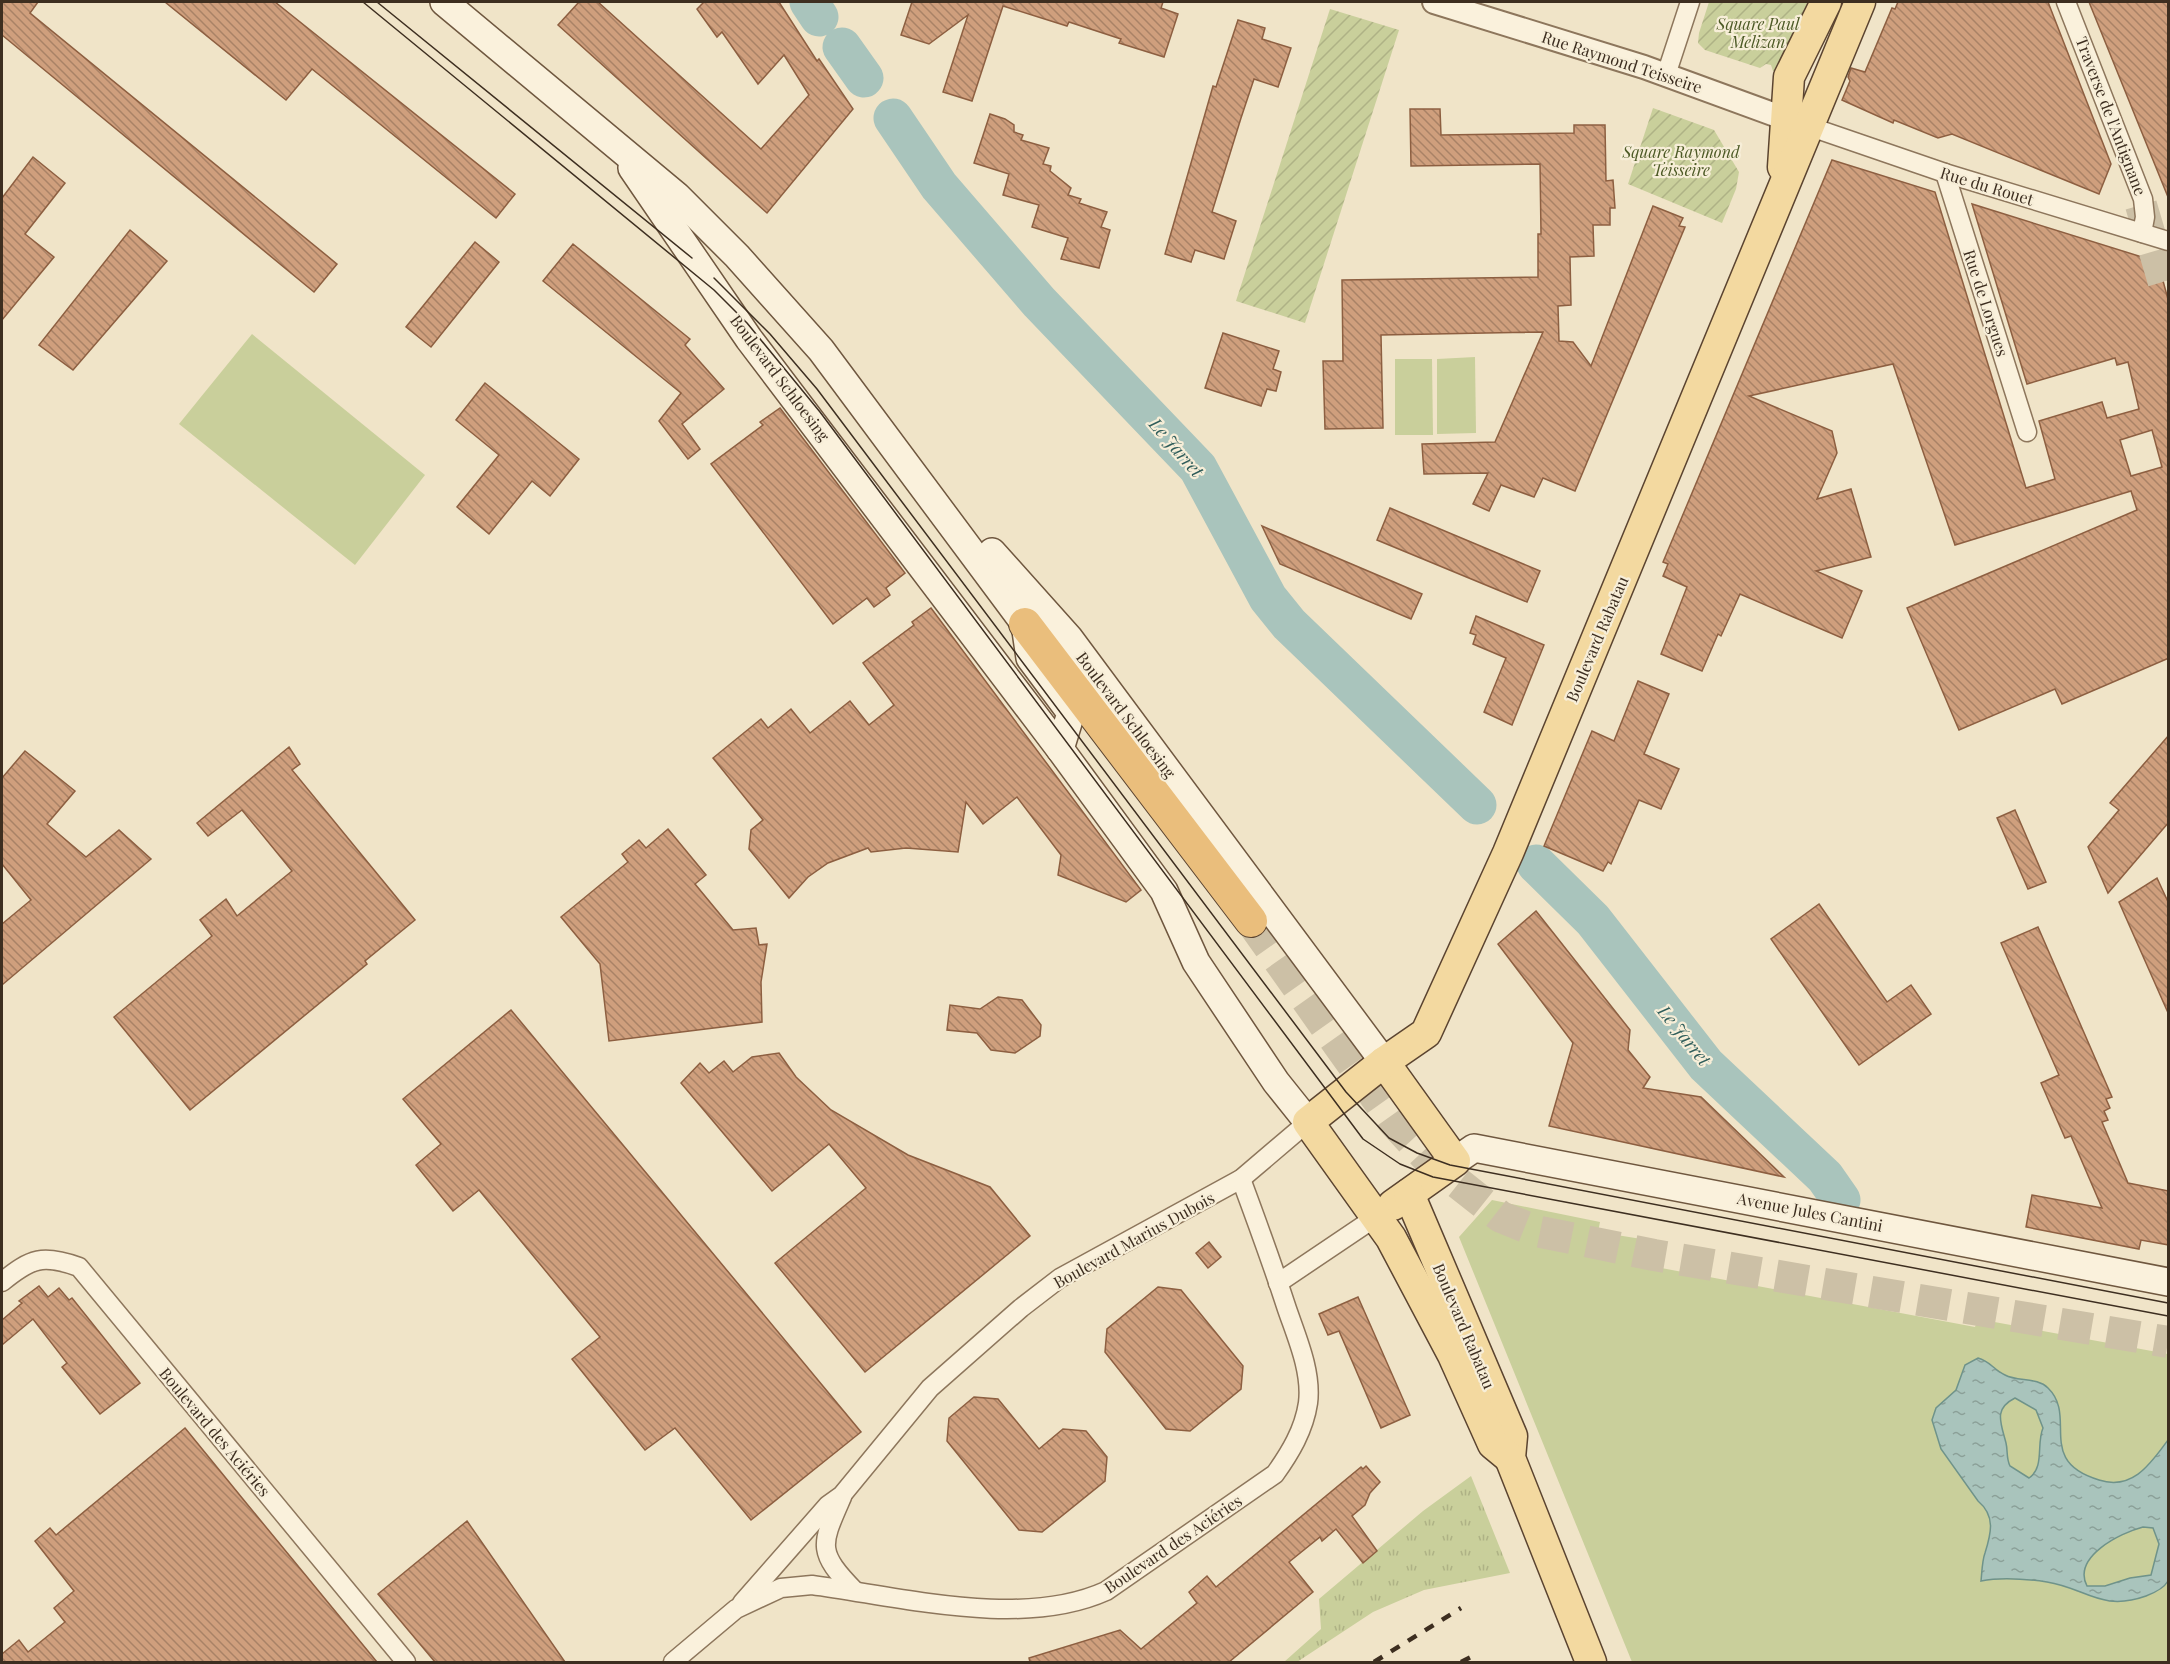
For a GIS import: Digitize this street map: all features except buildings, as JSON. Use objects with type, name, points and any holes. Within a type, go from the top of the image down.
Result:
[{"type":"highway","points":[[1026,624],[1251,921]]},
{"type":"main road","name":"Boulevard Schloesing","points":[[444,2],[677,196],[737,256],[821,350],[1026,624]]},
{"type":"main road","name":"Boulevard Rabatau","points":[[1510,1458],[1493,1444],[1453,1355],[1391,1238],[1308,1122],[1383,1062],[1426,1033],[1512,843],[1781,194],[1797,123],[1789,77],[1826,2]]},
{"type":"main road","name":"Boulevard Rabatau","points":[[1797,123],[1827,82],[1860,2]]},
{"type":"main road","name":"Boulevard Schloesing","points":[[617,144],[668,225],[749,339],[1060,749],[1164,891],[1196,962],[1276,1082],[1308,1122]]},
{"type":"main road","name":"Boulevard Schloesing","points":[[848,386],[884,411],[988,547],[1069,638],[1383,1062]]},
{"type":"main road","points":[[1026,624],[1030,658],[1071,713],[1060,749]]},
{"type":"main road","points":[[1376,1217],[1455,1161],[1383,1062]]},
{"type":"main road","name":"Avenue Jules Cantini","points":[[1455,1161],[1474,1148],[1484,1149],[2169,1282]]},
{"type":"main road","name":"Boulevard Rabatau","points":[[1409,1194],[1512,1436],[1510,1458],[1591,1662]]},
{"type":"street","name":"Rue Raymond Teisseire","points":[[1434,2],[1666,75],[1797,123]]},
{"type":"street","points":[[1666,75],[1690,2]]},
{"type":"street","name":"Boulevard Rabatau","points":[[1827,82],[1845,2]]},
{"type":"street","name":"Traverse de l'Antignane","points":[[2067,2],[2143,199],[2145,217],[2142,233]]},
{"type":"street","name":"Rue du Rouet","points":[[1797,123],[1945,173],[2169,241]]},
{"type":"street","name":"Rue de Lorgues","points":[[1945,173],[2027,432]]},
{"type":"street","name":"Boulevard Marius Dubois","points":[[736,1610],[828,1505],[842,1495],[930,1388],[1022,1308],[1060,1278],[1241,1179],[1308,1122]]},
{"type":"street","name":"Boulevard des Aciéries","points":[[674,1662],[736,1610],[781,1588],[813,1585],[1010,1611],[1084,1601],[1106,1591],[1275,1474],[1290,1453],[1308,1403],[1307,1375],[1278,1283],[1241,1179]]},
{"type":"street","points":[[1278,1283],[1376,1217]]},
{"type":"street","name":"Boulevard des Aciéries","points":[[2,1281],[20,1266],[39,1258],[61,1260],[79,1267],[406,1662]]},
{"type":"street","name":"Boulevard Marius Dubois","points":[[842,1495],[825,1537],[827,1554],[833,1568],[855,1591]]},
{"type":"green space","name":"Square Paul Melizan","points":[[1709,2],[1810,2],[1777,71],[1773,71],[1771,65],[1766,64],[1760,68],[1705,50],[1698,43]]},
{"type":"green space","points":[[1330,9],[1399,30],[1305,323],[1236,301]]},
{"type":"green space","name":"Square Raymond Teisseire","points":[[1653,108],[1714,130],[1739,172],[1736,189],[1722,223],[1628,184]]},
{"type":"green space","points":[[252,334],[425,475],[355,565],[179,424]]},
{"type":"green space","points":[[1475,357],[1476,433],[1437,434],[1437,359]]},
{"type":"green space","points":[[1395,359],[1432,359],[1433,435],[1395,435]]},
{"type":"green space","points":[[1492,1200],[1600,1222],[1598,1232],[1660,1242],[1656,1267],[1975,1327],[1978,1319],[2168,1354],[2168,1662],[1632,1662],[1459,1237]]},
{"type":"green space","points":[[1471,1476],[1510,1573],[1424,1590],[1373,1612],[1297,1662],[1284,1662],[1321,1629],[1319,1599],[1423,1511]]},
{"type":"water","points":[[1978,1358],[2005,1375],[2038,1382],[2048,1388],[2060,1412],[2061,1438],[2068,1462],[2080,1472],[2099,1480],[2122,1482],[2140,1473],[2168,1440],[2168,1581],[2164,1586],[2146,1596],[2117,1601],[2105,1600],[2047,1582],[2014,1579],[1981,1581],[1983,1559],[1989,1539],[1990,1519],[1984,1507],[1941,1449],[1932,1420],[1936,1408],[1956,1390],[1965,1365]],"holes":[[[2015,1398],[2036,1410],[2043,1428],[2039,1462],[2029,1478],[2010,1466],[2001,1423],[2001,1412],[2008,1402]],[[2143,1527],[2153,1528],[2159,1544],[2151,1575],[2130,1578],[2105,1586],[2087,1586],[2084,1575],[2086,1565],[2092,1556],[2111,1541]]]},
{"type":"waterway","name":"Le Jarret","points":[[809,2],[819,17]]},
{"type":"waterway","name":"Le Jarret","points":[[842,47],[864,78]]},
{"type":"waterway","name":"Le Jarret","points":[[893,118],[939,186],[1039,302],[1198,468],[1268,598],[1289,624],[1477,805]]},
{"type":"waterway","name":"Le Jarret","points":[[1536,864],[1593,920],[1706,1065],[1825,1177],[1841,1200]]},
{"type":"tunnel","points":[[2141,205],[2168,296]]},
{"type":"tunnel","points":[[1251,921],[1392,1120],[1429,1160],[1501,1217],[1536,1231],[1654,1255],[2168,1342]]},
{"type":"tram line","points":[[363,2],[714,290],[747,323],[820,412],[1363,1139],[1400,1164],[1433,1177],[2168,1316]]},
{"type":"tram line","points":[[377,2],[692,258]]},
{"type":"tram line","points":[[714,278],[770,334],[817,389],[1346,1092],[1389,1138],[1417,1153],[1450,1165],[2168,1303]]},
{"type":"railway","points":[[1374,1662],[1461,1608]]},
{"type":"railway","points":[[1461,1662],[1477,1654]]}]
